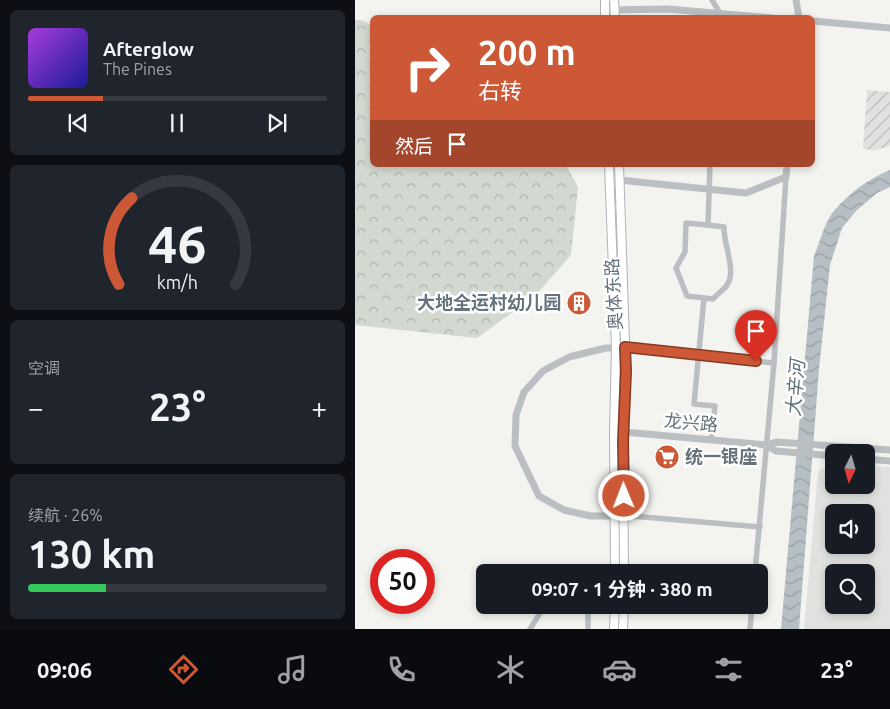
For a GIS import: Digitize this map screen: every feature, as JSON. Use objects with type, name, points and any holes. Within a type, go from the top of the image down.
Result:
[{"type":"main road","points":[[605,0],[605,14]]},
{"type":"main road","points":[[614,0],[615,13]]},
{"type":"main road","name":"奥体东路","points":[[609,167],[617,348],[614,431],[615,564]]},
{"type":"main road","points":[[619,167],[626,371],[624,564]]},
{"type":"main road","points":[[614,629],[615,614]]},
{"type":"main road","points":[[623,629],[624,614]]},
{"type":"street","points":[[712,0],[720,15]]},
{"type":"street","points":[[796,0],[798,15]]},
{"type":"street","points":[[605,14],[668,9],[720,15]]},
{"type":"street","points":[[815,21],[890,28]]},
{"type":"street","points":[[708,225],[710,167]]},
{"type":"street","points":[[756,564],[775,362],[787,167]]},
{"type":"street","points":[[619,180],[746,193],[786,177]]},
{"type":"street","points":[[686,224],[724,227],[723,235],[730,258],[728,285],[713,299],[703,298],[687,296],[676,268],[685,252],[686,224]]},
{"type":"street","points":[[703,298],[694,404],[715,406],[711,440]]},
{"type":"street","points":[[760,527],[624,514],[591,516],[564,510],[539,496],[515,446],[516,415],[524,392],[543,371],[569,357],[606,348],[625,347],[775,362]]},
{"type":"street","name":"龙兴路","points":[[614,431],[766,445],[777,442],[890,450]]},
{"type":"street","name":"龙兴路","points":[[766,445],[776,451],[825,456]]},
{"type":"street","points":[[875,460],[890,461]]},
{"type":"street","points":[[530,629],[539,614]]},
{"type":"street","points":[[588,614],[588,629]]},
{"type":"street","points":[[750,629],[751,614]]},
{"type":"shaded area","points":[[867,90],[890,92],[890,146],[875,150],[863,149]]},
{"type":"shaded area","points":[[875,466],[890,467],[890,629],[804,629],[818,471],[825,468],[825,494],[875,494]]},
{"type":"green space","points":[[355,20],[362,20],[370,25],[370,167],[567,167],[578,187],[571,255],[535,296],[477,338],[355,325]]},
{"type":"water","points":[[890,170],[890,187],[877,193],[856,211],[842,228],[830,265],[819,369],[799,629],[781,629],[814,256],[833,212],[859,187]]},
{"type":"place","name":"大地全运村幼儿园","points":[[579,303]]},
{"type":"place","name":"统一银座","points":[[667,457]]},
{"type":"route","points":[[624,496],[625,347],[756,361]]},
{"type":"water label","name":"大辛河","points":[[795,388]]}]
